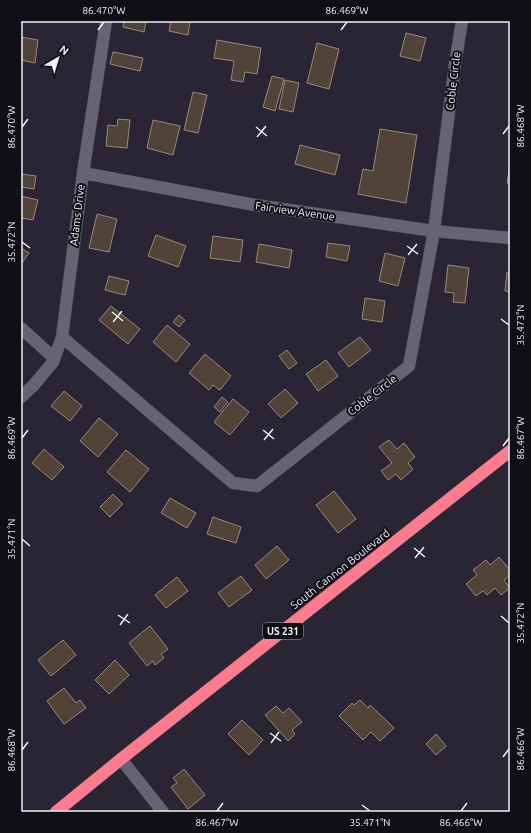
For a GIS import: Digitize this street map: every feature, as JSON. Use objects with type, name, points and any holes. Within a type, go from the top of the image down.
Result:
[{"type":"highway","name":"South Cannon Boulevard","points":[[56,812],[510,451]]},
{"type":"street","name":"Adams Drive","points":[[21,397],[33,386],[53,362],[62,337],[82,173],[106,21]]},
{"type":"street","name":"Coble Circle","points":[[62,337],[233,483],[257,486],[410,366],[434,231],[455,64],[462,21]]},
{"type":"street","name":"Fairview Avenue","points":[[82,173],[255,205],[434,231],[510,238]]},
{"type":"street","points":[[21,328],[54,358]]},
{"type":"street","points":[[121,759],[163,812]]},
{"type":"building","points":[[124,21],[146,21],[144,32],[123,27]]},
{"type":"building","points":[[171,21],[190,21],[188,35],[169,31]]},
{"type":"building","points":[[406,33],[426,38],[420,61],[400,56]]},
{"type":"building","points":[[21,37],[38,40],[35,63],[21,60]]},
{"type":"building","points":[[217,40],[261,48],[257,74],[245,72],[243,82],[231,80],[234,61],[214,58]]},
{"type":"building","points":[[317,43],[339,49],[329,89],[307,83]]},
{"type":"building","points":[[113,52],[143,58],[140,71],[110,64]]},
{"type":"building","points":[[272,76],[284,79],[275,111],[263,107]]},
{"type":"building","points":[[285,80],[299,83],[293,112],[279,109]]},
{"type":"building","points":[[193,92],[207,95],[198,133],[184,130]]},
{"type":"building","points":[[118,119],[130,120],[127,148],[106,146],[108,125],[117,126]]},
{"type":"building","points":[[153,120],[180,126],[173,155],[147,148]]},
{"type":"building","points":[[380,129],[417,135],[406,203],[358,194],[363,169],[373,171]]},
{"type":"building","points":[[300,145],[340,155],[335,175],[295,164]]},
{"type":"building","points":[[510,171],[510,184],[507,183]]},
{"type":"building","points":[[21,174],[36,176],[34,189],[21,187]]},
{"type":"building","points":[[21,196],[38,200],[33,220],[21,218]]},
{"type":"building","points":[[97,214],[117,219],[109,252],[89,248]]},
{"type":"building","points":[[156,235],[186,246],[178,267],[148,256]]},
{"type":"building","points":[[213,236],[243,240],[240,262],[210,258]]},
{"type":"building","points":[[328,243],[350,246],[347,261],[326,257]]},
{"type":"building","points":[[259,244],[292,250],[289,268],[256,262]]},
{"type":"building","points":[[21,248],[29,253],[21,264]]},
{"type":"building","points":[[385,253],[405,258],[398,286],[379,281]]},
{"type":"building","points":[[448,265],[469,268],[465,303],[453,302],[454,293],[445,292]]},
{"type":"building","points":[[507,272],[510,273],[510,292],[505,291]]},
{"type":"building","points":[[109,276],[129,281],[125,295],[105,290]]},
{"type":"building","points":[[365,298],[385,301],[382,322],[362,319]]},
{"type":"building","points":[[111,306],[140,329],[128,344],[99,320]]},
{"type":"building","points":[[179,315],[185,320],[179,327],[173,322]]},
{"type":"building","points":[[167,325],[190,344],[176,362],[153,342]]},
{"type":"building","points":[[360,337],[371,350],[349,367],[338,353]]},
{"type":"building","points":[[287,350],[297,363],[289,369],[279,356]]},
{"type":"building","points":[[205,354],[231,376],[220,390],[213,385],[209,390],[189,373]]},
{"type":"building","points":[[326,360],[338,376],[318,391],[306,374]]},
{"type":"building","points":[[285,389],[298,403],[281,418],[268,404]]},
{"type":"building","points":[[64,391],[82,406],[70,421],[51,406]]},
{"type":"building","points":[[222,397],[228,402],[220,412],[214,407]]},
{"type":"building","points":[[233,399],[249,412],[230,435],[214,422]]},
{"type":"building","points":[[99,418],[118,434],[98,457],[80,441]]},
{"type":"building","points":[[389,440],[397,449],[404,443],[415,457],[408,463],[413,469],[401,480],[396,474],[388,480],[381,471],[392,463],[379,447]]},
{"type":"building","points":[[44,449],[64,467],[52,480],[32,463]]},
{"type":"building","points":[[126,450],[149,469],[130,492],[107,472]]},
{"type":"building","points":[[334,491],[356,519],[338,533],[316,505]]},
{"type":"building","points":[[113,494],[123,504],[110,517],[100,507]]},
{"type":"building","points":[[170,498],[196,513],[187,528],[161,513]]},
{"type":"building","points":[[213,517],[241,527],[236,543],[207,534]]},
{"type":"building","points":[[277,546],[289,560],[266,579],[255,565]]},
{"type":"building","points":[[499,557],[510,570],[510,575],[504,580],[510,588],[501,595],[495,588],[487,595],[483,591],[476,596],[466,584],[477,575],[473,570],[486,560],[490,565]]},
{"type":"building","points":[[241,576],[252,590],[229,607],[218,593]]},
{"type":"building","points":[[177,577],[188,591],[166,608],[155,595]]},
{"type":"building","points":[[150,626],[168,649],[161,654],[164,658],[155,665],[153,661],[147,666],[129,643]]},
{"type":"building","points":[[63,640],[76,655],[51,676],[38,660]]},
{"type":"building","points":[[115,660],[129,675],[109,694],[95,680]]},
{"type":"building","points":[[64,688],[76,703],[80,700],[86,708],[64,724],[47,701]]},
{"type":"building","points":[[360,700],[368,708],[370,705],[394,728],[380,741],[371,732],[363,740],[339,716],[352,703],[354,705]]},
{"type":"building","points":[[276,706],[283,713],[289,708],[302,722],[292,730],[295,734],[288,741],[265,715]]},
{"type":"building","points":[[242,720],[263,740],[249,755],[228,734]]},
{"type":"building","points":[[436,734],[446,746],[436,755],[426,744]]},
{"type":"building","points":[[184,769],[205,795],[188,809],[171,787],[177,783],[173,778]]}]
